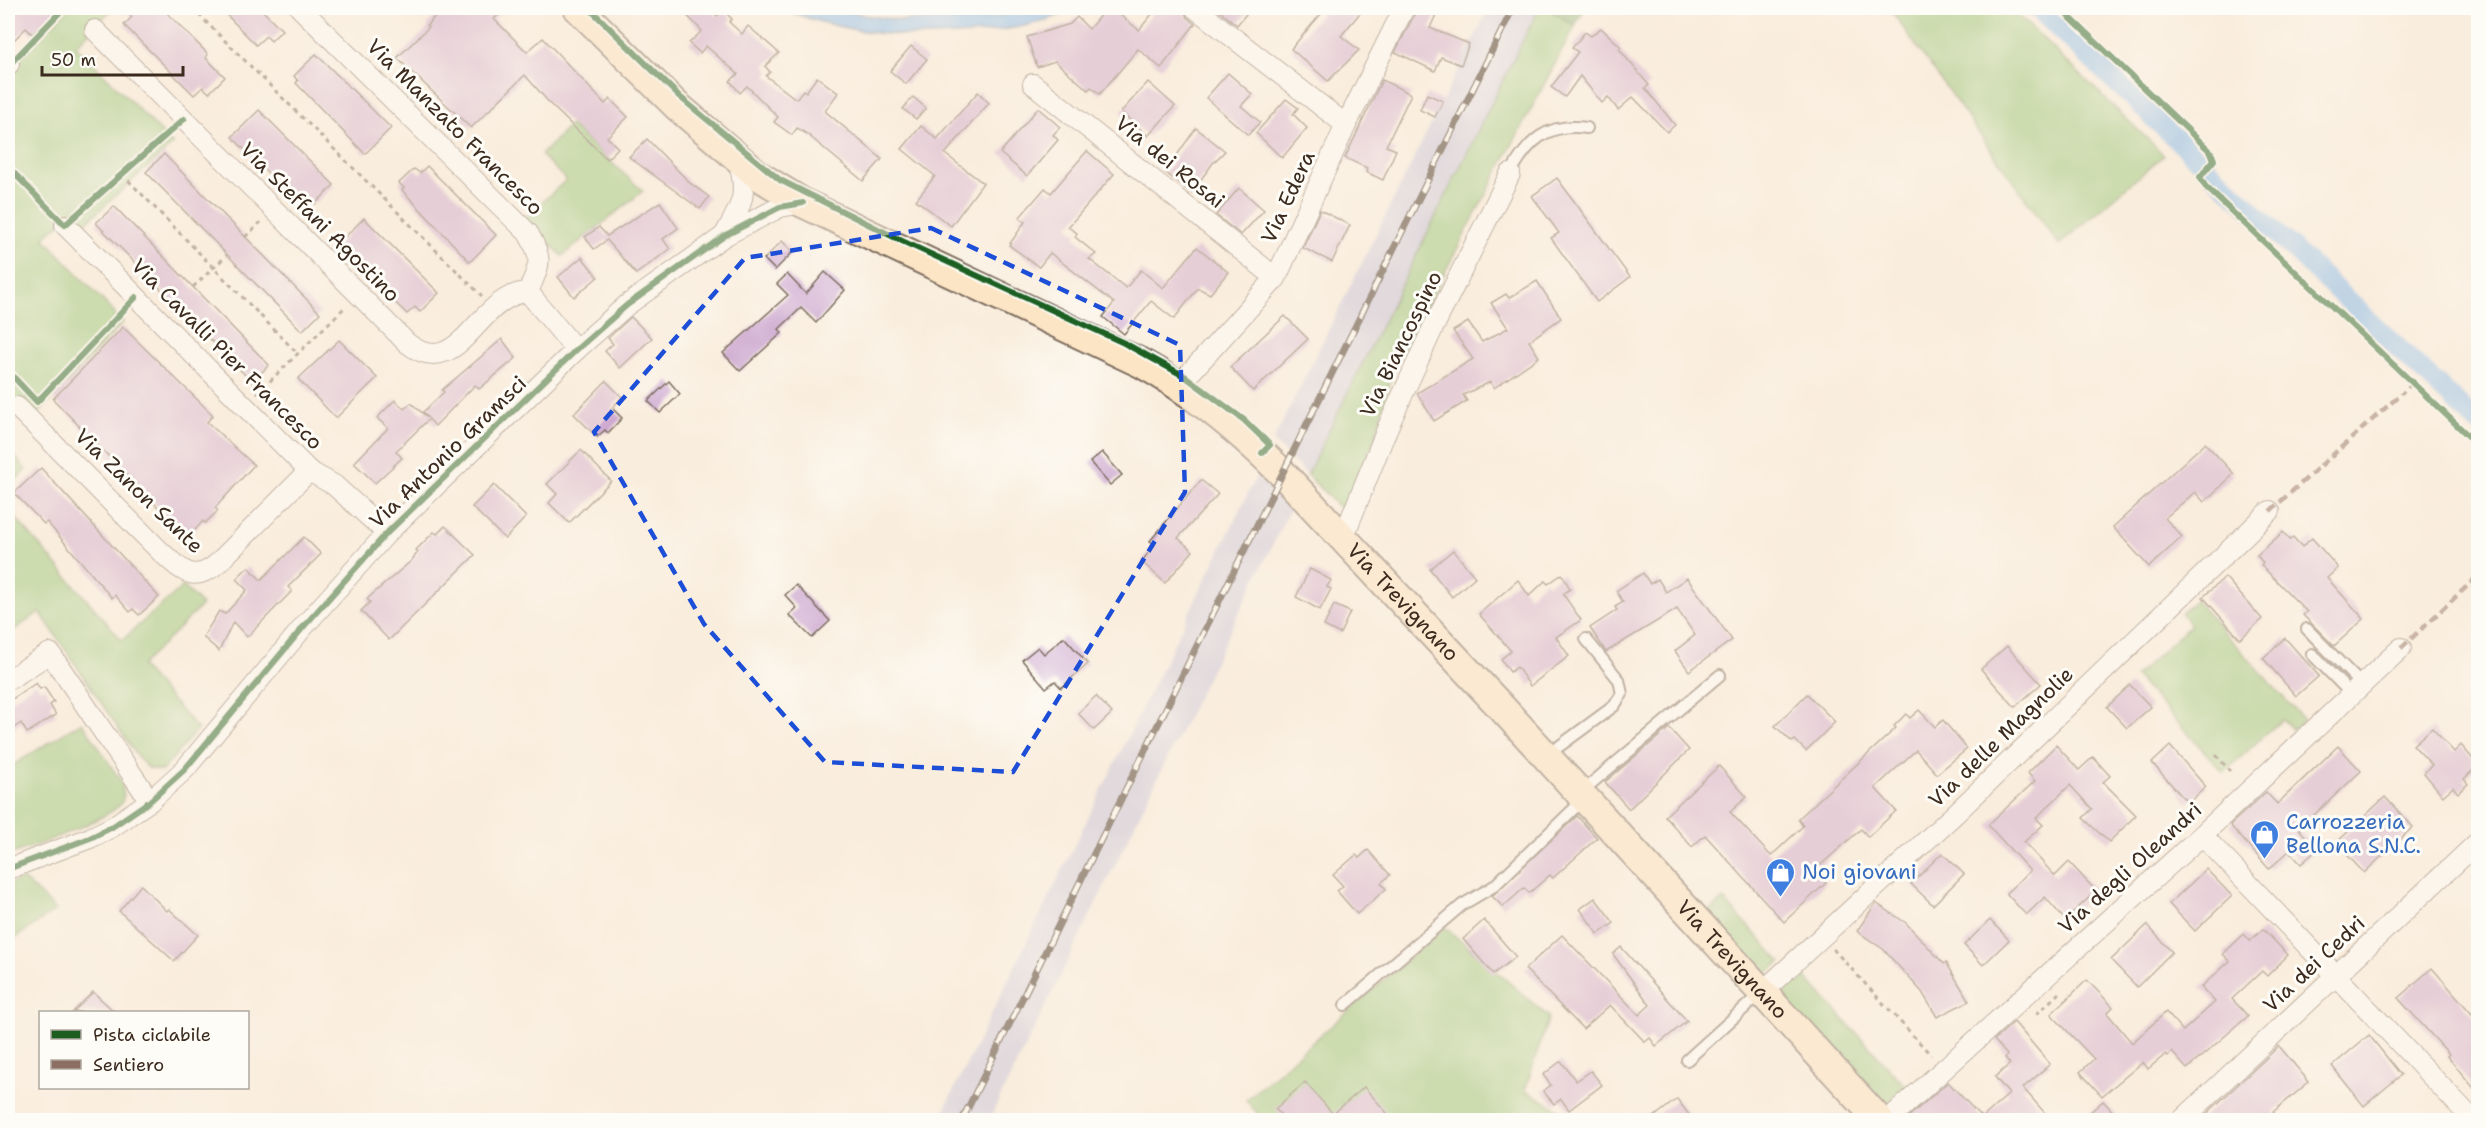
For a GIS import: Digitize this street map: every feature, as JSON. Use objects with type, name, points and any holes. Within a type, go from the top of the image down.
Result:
[{"type":"main road","name":"Via Trevignano","points":[[578,8],[676,105],[759,176],[803,203],[1141,363],[1180,384],[1262,453],[1546,756],[1879,1120]]},
{"type":"street","name":"Via Manzato Francesco","points":[[300,8],[528,233],[540,253],[538,269],[528,292]]},
{"type":"street","points":[[1195,8],[1346,125]]},
{"type":"street","name":"Via Edera","points":[[1180,384],[1276,278],[1346,125],[1404,8]]},
{"type":"street","name":"Via Steffani Agostino","points":[[95,30],[406,343],[420,354],[432,356],[447,353],[505,298],[528,292]]},
{"type":"street","name":"Via dei Rosai","points":[[1033,84],[1276,278]]},
{"type":"street","points":[[724,236],[742,205],[745,185],[738,158]]},
{"type":"street","name":"Via Biancospino","points":[[1343,538],[1396,409],[1510,174]]},
{"type":"street","name":"Via Antonio Gramsci","points":[[8,869],[90,838],[112,827],[150,801],[184,769],[305,625],[387,533],[576,350],[627,305],[724,236],[780,207],[803,203]]},
{"type":"street","name":"Via Cavalli Pier Francesco","points":[[65,225],[309,471],[334,485],[387,533]]},
{"type":"street","points":[[528,292],[576,350]]},
{"type":"street","name":"Via Zanon Sante","points":[[17,407],[174,564],[194,575],[210,571],[309,471]]},
{"type":"street","name":"Via delle Magnolie","points":[[1761,993],[1956,813],[2270,511]]},
{"type":"street","name":"Via degli Oleandri","points":[[1888,1120],[2202,835],[2401,648]]},
{"type":"street","points":[[8,680],[50,652],[150,801]]},
{"type":"street","points":[[2202,835],[2473,1120]]},
{"type":"street","name":"Via dei Cedri","points":[[2182,1120],[2337,977],[2478,842]]},
{"type":"lane","points":[[1510,174],[1523,151],[1544,134],[1572,125],[1587,128]]},
{"type":"lane","points":[[2307,628],[2357,690]]},
{"type":"lane","points":[[1546,756],[1614,706],[1622,694],[1619,680],[1586,639]]},
{"type":"lane","points":[[2312,654],[2357,690]]},
{"type":"lane","points":[[1346,1005],[1462,905],[1494,886],[1582,796],[1720,675]]},
{"type":"lane","points":[[1687,1060],[1761,993]]},
{"type":"path","points":[[192,8],[494,308]]},
{"type":"path","points":[[114,181],[131,166]]},
{"type":"path","points":[[122,174],[297,353]]},
{"type":"path","points":[[193,287],[227,255]]},
{"type":"path","points":[[245,406],[358,294]]},
{"type":"path","points":[[2404,375],[2421,391]]},
{"type":"path","points":[[2401,394],[2413,383]]},
{"type":"path","points":[[2216,755],[2230,771]]},
{"type":"path","points":[[1821,937],[1939,1064]]},
{"type":"highlighted area","points":[[931,228],[1180,345],[1185,492],[1013,772],[825,762],[704,624],[594,432],[745,258]]},
{"type":"shaded area","points":[[1489,8],[1539,8],[1307,475],[1273,441]]},
{"type":"shaded area","points":[[1258,473],[1291,507],[1049,999],[989,1120],[939,1120]]},
{"type":"green space","points":[[69,8],[113,8],[76,46],[173,144],[81,227],[67,217],[44,238],[123,322],[38,414],[26,406],[8,424],[8,69]]},
{"type":"green space","points":[[1539,8],[1547,8],[1575,26],[1393,370],[1376,436],[1343,511],[1307,475]]},
{"type":"green space","points":[[1547,8],[1585,8],[1575,26]]},
{"type":"green space","points":[[1889,8],[2011,8],[2164,155],[2059,245]]},
{"type":"green space","points":[[570,125],[643,191],[562,256],[525,218],[566,180],[541,155]]},
{"type":"green space","points":[[8,448],[26,470],[8,487]]},
{"type":"green space","points":[[8,509],[122,640],[183,586],[202,605],[141,666],[198,729],[162,771],[148,768],[137,756],[40,612],[8,634]]},
{"type":"green space","points":[[2195,600],[2304,720],[2293,730],[2282,719],[2224,773],[2135,676],[2191,625],[2181,613]]},
{"type":"green space","points":[[82,722],[121,781],[123,801],[102,817],[50,840],[8,855],[8,768]]},
{"type":"green space","points":[[23,879],[56,910],[8,943],[8,884]]},
{"type":"green space","points":[[1723,899],[1781,962],[1760,979],[1703,916]]},
{"type":"green space","points":[[1445,927],[1549,1017],[1525,1090],[1577,1120],[1263,1120],[1246,1100]]},
{"type":"green space","points":[[1802,974],[1910,1091],[1894,1105],[1877,1107],[1784,1004],[1787,987]]},
{"type":"water","points":[[780,8],[836,8],[900,20],[960,20],[999,16],[1028,8],[1081,8],[1024,26],[962,35],[931,36],[869,32],[809,18]]},
{"type":"building","points":[[8,8],[60,8],[32,34],[26,28],[8,46],[8,21],[14,15]]},
{"type":"building","points":[[123,8],[162,8],[208,54],[206,58],[225,77],[209,93],[203,87],[194,95],[124,25],[132,17]]},
{"type":"building","points":[[220,8],[260,8],[282,30],[271,41],[266,36],[256,45]]},
{"type":"building","points":[[443,8],[506,8],[494,19],[527,52],[543,38],[605,104],[610,99],[628,117],[607,137],[618,148],[607,159],[551,105],[525,75],[471,128],[397,58],[429,27],[427,25]]},
{"type":"building","points":[[680,8],[710,8],[717,16],[723,10],[732,19],[729,22],[742,34],[748,26],[779,53],[765,66],[770,72],[766,76],[796,99],[803,90],[806,92],[817,77],[838,93],[825,111],[882,159],[863,181],[807,134],[797,128],[792,135],[774,122],[778,117],[747,86],[740,93],[730,81],[738,74],[706,46],[700,53],[689,43],[702,31]]},
{"type":"building","points":[[1106,8],[1111,8],[1139,30],[1157,8],[1183,8],[1187,17],[1195,24],[1161,68],[1138,49],[1100,94],[1091,87],[1088,90],[1055,61],[1037,67],[1027,37],[1070,24],[1077,17],[1089,29]]},
{"type":"building","points":[[1216,8],[1251,8],[1237,25]]},
{"type":"building","points":[[1326,8],[1364,8],[1341,36],[1359,50],[1328,81],[1291,49]]},
{"type":"building","points":[[1418,8],[1439,8],[1430,28],[1469,44],[1461,65],[1441,57],[1435,71],[1395,52]]},
{"type":"building","points":[[1601,28],[1621,47],[1619,49],[1649,85],[1645,88],[1675,125],[1667,132],[1633,97],[1618,110],[1608,97],[1602,103],[1580,76],[1565,97],[1551,87],[1578,52],[1572,48],[1585,32],[1591,36]]},
{"type":"building","points":[[911,46],[927,59],[906,84],[890,71]]},
{"type":"building","points":[[316,54],[391,128],[365,154],[296,83],[298,81],[294,76]]},
{"type":"building","points":[[1228,73],[1252,94],[1241,106],[1260,122],[1248,135],[1206,98]]},
{"type":"building","points":[[1382,80],[1411,94],[1386,146],[1396,150],[1383,180],[1366,172],[1367,168],[1345,158]]},
{"type":"building","points":[[1148,82],[1175,106],[1148,136],[1121,112]]},
{"type":"building","points":[[978,92],[989,103],[945,154],[983,183],[951,226],[916,200],[935,176],[902,149],[921,126],[937,139]]},
{"type":"building","points":[[1427,94],[1443,101],[1435,117],[1420,110]]},
{"type":"building","points":[[913,97],[926,108],[916,119],[903,109]]},
{"type":"building","points":[[1286,99],[1298,108],[1293,114],[1307,128],[1282,158],[1256,133]]},
{"type":"building","points":[[1038,108],[1060,127],[1053,135],[1058,140],[1027,176],[1000,153]]},
{"type":"building","points":[[259,110],[334,185],[315,204],[309,199],[302,207],[232,137]]},
{"type":"building","points":[[1196,128],[1225,151],[1191,193],[1165,172]]},
{"type":"building","points":[[647,139],[690,183],[709,197],[700,209],[629,157]]},
{"type":"building","points":[[1087,151],[1114,174],[1068,227],[1077,233],[1075,237],[1096,254],[1089,259],[1126,288],[1141,270],[1163,288],[1197,247],[1228,272],[1210,294],[1198,288],[1174,319],[1151,301],[1124,334],[1103,317],[1114,303],[1050,253],[1039,267],[1009,245],[1025,222],[1019,218],[1045,188],[1051,193]]},
{"type":"building","points":[[164,154],[320,313],[302,331],[146,172]]},
{"type":"building","points":[[427,166],[496,235],[470,262],[402,190],[404,188],[399,183],[414,169],[420,173]]},
{"type":"building","points":[[1557,178],[1630,277],[1597,302],[1551,238],[1559,233],[1532,196]]},
{"type":"building","points":[[1239,188],[1264,210],[1241,235],[1216,215]]},
{"type":"building","points":[[660,202],[678,228],[663,239],[670,249],[636,274],[607,240],[594,249],[585,237],[599,227],[607,236]]},
{"type":"building","points":[[114,206],[269,365],[252,382],[96,223]]},
{"type":"building","points":[[1320,210],[1350,225],[1332,262],[1303,248]]},
{"type":"building","points":[[364,218],[439,293],[420,312],[415,307],[407,314],[337,245]]},
{"type":"building","points":[[782,241],[793,252],[775,270],[764,259]]},
{"type":"building","points":[[582,257],[598,277],[574,297],[558,277]]},
{"type":"building","points":[[825,272],[845,290],[816,323],[801,308],[779,329],[782,333],[740,371],[723,353],[788,295],[777,284],[787,274],[806,294]]},
{"type":"building","points":[[1537,281],[1561,318],[1529,341],[1539,357],[1494,388],[1490,382],[1463,395],[1467,401],[1434,421],[1417,393],[1473,359],[1453,331],[1468,322],[1482,342],[1508,328],[1491,303],[1506,294],[1509,298]]},
{"type":"building","points":[[1285,316],[1308,339],[1253,391],[1230,367]]},
{"type":"building","points":[[631,317],[652,338],[620,368],[605,351],[613,344],[608,338]]},
{"type":"building","points":[[123,327],[213,415],[207,422],[254,465],[215,508],[218,511],[205,523],[203,521],[188,538],[53,399]]},
{"type":"building","points":[[502,339],[516,358],[479,389],[475,385],[435,426],[429,419],[396,451],[402,458],[375,483],[354,463],[388,428],[377,418],[395,400],[404,409],[411,403],[428,418],[423,412],[444,392],[442,390]]},
{"type":"building","points":[[339,340],[377,378],[336,418],[298,379]]},
{"type":"building","points":[[606,381],[622,397],[612,408],[622,418],[608,433],[605,430],[597,437],[574,414]]},
{"type":"building","points":[[669,381],[680,394],[660,413],[648,401]]},
{"type":"building","points":[[2205,443],[2234,474],[2204,502],[2195,492],[2165,518],[2182,537],[2149,567],[2113,527]]},
{"type":"building","points":[[581,450],[611,481],[569,523],[549,503],[557,494],[547,484]]},
{"type":"building","points":[[1102,452],[1122,475],[1110,485],[1090,462]]},
{"type":"building","points":[[41,468],[159,597],[139,615],[133,609],[130,612],[115,595],[112,598],[47,522],[44,524],[14,493]]},
{"type":"building","points":[[1201,480],[1218,494],[1178,538],[1193,551],[1165,583],[1142,562],[1155,545],[1150,541]]},
{"type":"building","points":[[494,485],[526,517],[505,539],[472,507]]},
{"type":"building","points":[[445,526],[475,555],[389,640],[361,611],[370,602],[367,599],[411,561],[418,552],[416,550],[434,532],[437,534]]},
{"type":"building","points":[[2283,532],[2290,540],[2293,537],[2302,547],[2312,538],[2338,568],[2327,578],[2364,619],[2334,646],[2303,615],[2307,612],[2261,565],[2263,563],[2257,555]]},
{"type":"building","points":[[304,537],[321,554],[288,587],[292,591],[247,637],[233,622],[219,651],[203,637],[219,611],[225,614],[247,590],[236,579],[248,567],[261,580]]},
{"type":"building","points":[[1453,550],[1475,577],[1452,597],[1430,569]]},
{"type":"building","points":[[1310,569],[1331,580],[1327,587],[1331,589],[1320,610],[1296,597]]},
{"type":"building","points":[[1643,573],[1650,584],[1658,579],[1666,592],[1687,578],[1732,640],[1689,671],[1675,651],[1695,635],[1677,609],[1606,652],[1590,628],[1617,610],[1615,607],[1623,602],[1616,591]]},
{"type":"building","points":[[1562,574],[1570,589],[1563,594],[1581,620],[1556,637],[1569,656],[1530,686],[1517,667],[1510,672],[1501,659],[1511,651],[1479,614],[1518,580],[1529,596],[1545,581],[1548,584]]},
{"type":"building","points":[[2225,577],[2262,619],[2240,639],[2203,597]]},
{"type":"building","points":[[796,585],[830,621],[812,638],[789,615],[797,608],[785,595]]},
{"type":"building","points":[[1334,605],[1350,612],[1340,634],[1324,626]]},
{"type":"building","points":[[1064,637],[1088,664],[1061,688],[1055,681],[1046,688],[1022,660],[1038,647],[1044,654]]},
{"type":"building","points":[[2285,638],[2319,676],[2296,696],[2263,658]]},
{"type":"building","points":[[2007,646],[2041,684],[2015,707],[1981,669]]},
{"type":"building","points":[[36,683],[40,689],[44,687],[54,702],[50,705],[56,715],[27,733],[21,723],[8,732],[8,702]]},
{"type":"building","points":[[2130,685],[2151,707],[2127,728],[2107,707]]},
{"type":"building","points":[[1807,694],[1835,722],[1806,751],[1775,726]]},
{"type":"building","points":[[1096,696],[1112,713],[1094,730],[1078,713]]},
{"type":"building","points":[[1919,710],[1935,727],[1943,720],[1967,749],[1937,774],[1916,750],[1875,788],[1896,811],[1868,837],[1861,829],[1814,871],[1826,883],[1784,922],[1705,835],[1692,847],[1665,816],[1719,766],[1747,797],[1730,812],[1771,856],[1803,826],[1798,819],[1896,728],[1894,726],[1906,714],[1910,718]]},
{"type":"building","points":[[1669,728],[1689,750],[1629,809],[1605,782]]},
{"type":"building","points":[[2432,728],[2454,752],[2461,745],[2478,765],[2464,779],[2468,784],[2458,793],[2453,787],[2443,796],[2424,773],[2432,765],[2413,745]]},
{"type":"building","points":[[2056,745],[2079,770],[2093,757],[2110,776],[2103,782],[2136,815],[2109,842],[2083,818],[2092,809],[2070,785],[2036,818],[2043,825],[2024,842],[2055,876],[2069,862],[2096,891],[2065,920],[2045,897],[2026,915],[2006,893],[2030,871],[1988,825],[2035,781],[2028,773]]},
{"type":"building","points":[[2170,746],[2206,787],[2188,803],[2152,763]]},
{"type":"building","points":[[2338,746],[2361,771],[2299,829],[2317,850],[2301,864],[2289,851],[2269,869],[2230,825],[2266,792],[2277,804]]},
{"type":"building","points":[[2385,797],[2413,827],[2364,873],[2336,843]]},
{"type":"building","points":[[1577,816],[1597,838],[1553,878],[1550,875],[1529,893],[1524,888],[1503,907],[1492,896]]},
{"type":"building","points":[[1368,850],[1390,875],[1381,883],[1386,889],[1357,914],[1337,891],[1343,886],[1333,875],[1356,855],[1359,858]]},
{"type":"building","points":[[1942,853],[1964,874],[1933,905],[1911,884]]},
{"type":"building","points":[[2206,869],[2232,896],[2195,931],[2169,904]]},
{"type":"building","points":[[141,885],[167,911],[169,909],[198,935],[174,961],[119,911]]},
{"type":"building","points":[[1595,898],[1614,923],[1598,934],[1580,909]]},
{"type":"building","points":[[1876,903],[1906,923],[1944,964],[1946,962],[1969,1001],[1937,1017],[1922,992],[1883,949],[1857,931]]},
{"type":"building","points":[[1484,920],[1516,957],[1493,974],[1463,939]]},
{"type":"building","points":[[1990,920],[2009,940],[1983,965],[1964,945]]},
{"type":"building","points":[[2147,925],[2172,952],[2137,987],[2111,960]]},
{"type":"building","points":[[2263,929],[2288,955],[2267,976],[2262,971],[2232,999],[2248,1016],[2187,1069],[2172,1052],[2168,1056],[2166,1054],[2148,1069],[2143,1062],[2102,1096],[2080,1072],[2094,1059],[2051,1014],[2087,980],[2113,1007],[2107,1013],[2132,1043],[2166,1012],[2183,1031],[2215,1002],[2201,987],[2230,961],[2223,954],[2244,934],[2250,941]]},
{"type":"building","points":[[1562,935],[1639,1015],[1650,1005],[1613,954],[1621,947],[1687,1021],[1656,1046],[1650,1038],[1645,1042],[1610,1005],[1583,1029],[1525,969]]},
{"type":"building","points":[[2432,968],[2478,1021],[2478,1093],[2447,1056],[2449,1054],[2398,998]]},
{"type":"building","points":[[93,992],[114,1011],[74,1011]]},
{"type":"building","points":[[2014,1022],[2050,1064],[2023,1088],[2051,1120],[1905,1120],[1948,1082],[1982,1118],[2009,1094],[1995,1077],[2010,1064],[2005,1058],[2007,1055],[1994,1040]]},
{"type":"building","points":[[2369,1035],[2401,1075],[2364,1106],[2332,1066]]},
{"type":"building","points":[[2279,1046],[2309,1082],[2273,1112],[2281,1120],[2200,1120]]},
{"type":"building","points":[[1561,1061],[1576,1081],[1591,1071],[1602,1085],[1569,1110],[1561,1099],[1554,1104],[1543,1091],[1551,1085],[1543,1075]]},
{"type":"building","points":[[1305,1082],[1333,1114],[1364,1087],[1387,1113],[1379,1120],[1286,1120],[1275,1109]]},
{"type":"building","points":[[1677,1099],[1693,1120],[1650,1120]]},
{"type":"building","points":[[2103,1101],[2121,1120],[2081,1120]]},
{"type":"waterway","points":[[2037,8],[2478,423]]},
{"type":"railway","points":[[962,1120],[1513,8]]},
{"type":"marked path","points":[[2270,511],[2401,394]]},
{"type":"marked path","points":[[2401,648],[2478,576]]},
{"type":"cycle path","points":[[8,66],[64,8]]},
{"type":"cycle path","points":[[589,8],[680,97],[780,180],[902,241],[1124,343],[1186,377],[1244,420],[1270,445],[1262,453]]},
{"type":"cycle path","points":[[2060,8],[2211,152],[2214,160],[2200,177],[2205,186],[2478,445]]},
{"type":"cycle path","points":[[8,167],[65,225],[184,119]]},
{"type":"cycle path","points":[[8,869],[90,838],[112,827],[150,801],[185,769],[305,625],[387,533],[576,350],[627,305],[724,236],[780,207],[803,203]]},
{"type":"cycle path","points":[[8,371],[37,402],[136,297]]},
{"type":"place","name":"Carrozzeria Bellona S.N.C.","points":[[2265,860]]},
{"type":"place","name":"Noi giovani","points":[[1781,898]]}]
